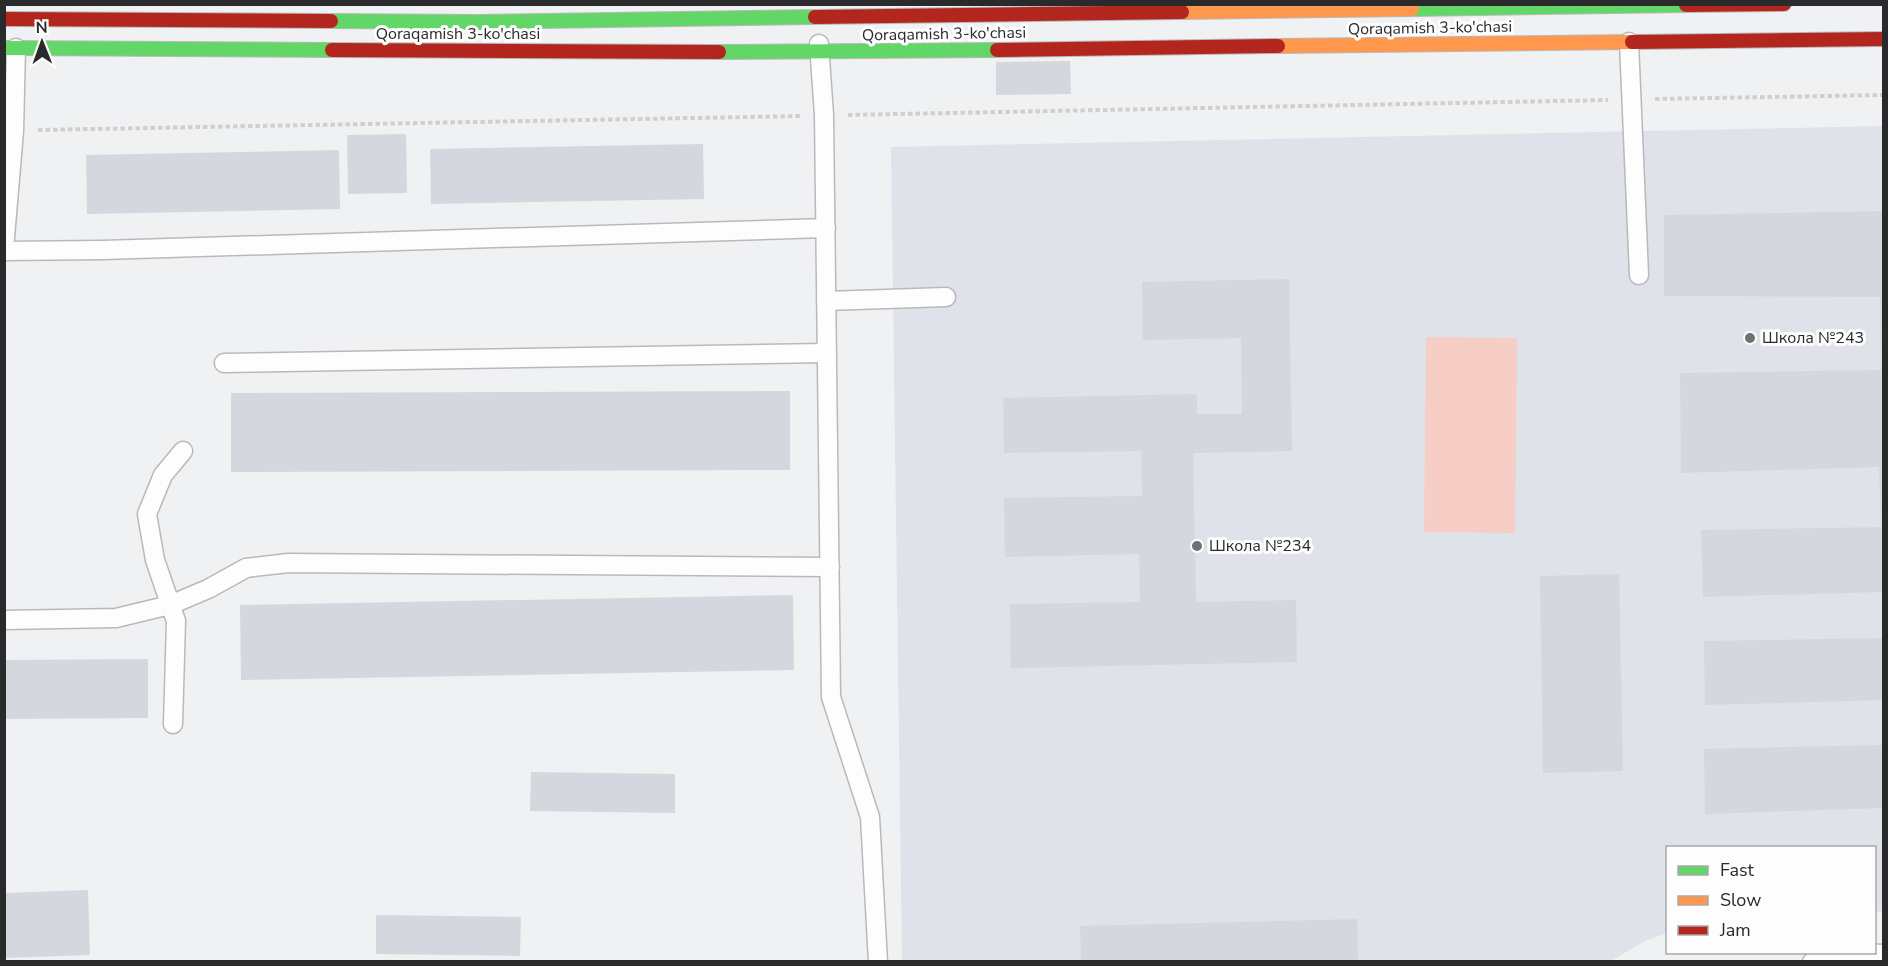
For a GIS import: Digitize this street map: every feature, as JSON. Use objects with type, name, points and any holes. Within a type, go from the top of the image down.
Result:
[{"type":"main road","name":"Qoraqamish 3-ko'chasi","points":[[4,19],[682,12],[818,18],[1130,9],[1784,4]]},
{"type":"main road","name":"Qoraqamish 3-ko'chasi","points":[[10,48],[820,52],[1884,39]]},
{"type":"lane","points":[[818,18],[824,115],[831,697],[870,817],[878,962]]},
{"type":"lane","points":[[1629,42],[1639,275]]},
{"type":"lane","points":[[10,48],[14,131],[4,250],[103,250],[826,228]]},
{"type":"lane","points":[[826,301],[946,297]]},
{"type":"lane","points":[[224,363],[827,353]]},
{"type":"lane","points":[[173,724],[176,621],[155,560],[147,514],[163,475],[183,451]]},
{"type":"lane","points":[[4,620],[116,618],[170,605],[208,589],[246,568],[288,563],[830,567]]},
{"type":"lane","points":[[1812,962],[1853,954]]},
{"type":"path","points":[[14,131],[1884,95]]},
{"type":"shaded area","name":"Школа №234","points":[[1883,126],[1883,911],[1876,912],[1876,846],[1666,846],[1666,933],[1645,941],[1611,961],[902,961],[891,147]]},
{"type":"shaded area","points":[[1426,337],[1517,338],[1515,533],[1424,532]]},
{"type":"building","points":[[1070,61],[1071,94],[996,95],[996,62]]},
{"type":"building","points":[[406,134],[407,193],[348,194],[347,135]]},
{"type":"building","points":[[703,144],[704,199],[431,204],[430,149]]},
{"type":"building","points":[[339,150],[340,209],[87,214],[86,155]]},
{"type":"building","points":[[1884,211],[1884,592],[1703,597],[1701,530],[1881,527],[1879,467],[1681,473],[1680,373],[1881,370],[1880,297],[1664,296],[1664,215]]},
{"type":"building","points":[[1289,279],[1292,451],[1193,453],[1196,602],[1296,600],[1297,662],[1011,668],[1010,604],[1140,602],[1139,554],[1005,557],[1004,498],[1142,496],[1141,451],[1004,453],[1003,398],[1197,394],[1197,414],[1242,414],[1241,338],[1143,340],[1142,282]]},
{"type":"building","points":[[790,391],[790,470],[231,472],[231,393]]},
{"type":"building","points":[[1619,574],[1623,771],[1543,773],[1540,576]]},
{"type":"building","points":[[793,595],[794,670],[241,680],[240,605]]},
{"type":"building","points":[[1884,638],[1884,700],[1705,705],[1704,641]]},
{"type":"building","points":[[148,659],[148,718],[4,719],[4,660]]},
{"type":"building","points":[[1884,745],[1884,808],[1705,814],[1704,749]]},
{"type":"building","points":[[531,772],[675,774],[675,813],[530,811]]},
{"type":"building","points":[[88,890],[90,955],[4,958],[4,893]]},
{"type":"building","points":[[376,915],[521,917],[520,956],[376,954]]},
{"type":"building","points":[[1357,919],[1358,962],[1081,962],[1080,926]]},
{"type":"traffic: fast","points":[[1412,9],[1686,5]]},
{"type":"traffic: fast","points":[[331,21],[478,22],[815,17]]},
{"type":"traffic: fast","points":[[4,48],[332,50]]},
{"type":"traffic: fast","points":[[719,52],[997,50]]},
{"type":"traffic: slow","points":[[1182,12],[1412,9]]},
{"type":"traffic: slow","points":[[1278,46],[1632,42]]},
{"type":"traffic: jam","points":[[1686,5],[1784,4]]},
{"type":"traffic: jam","points":[[815,17],[1182,12]]},
{"type":"traffic: jam","points":[[4,19],[331,21]]},
{"type":"traffic: jam","points":[[1632,42],[1884,39]]},
{"type":"traffic: jam","points":[[997,50],[1278,46]]},
{"type":"traffic: jam","points":[[332,50],[719,52]]},
{"type":"place","name":"Школа №243","points":[[1750,338]]},
{"type":"place","name":"Школа №234","points":[[1197,546]]}]
